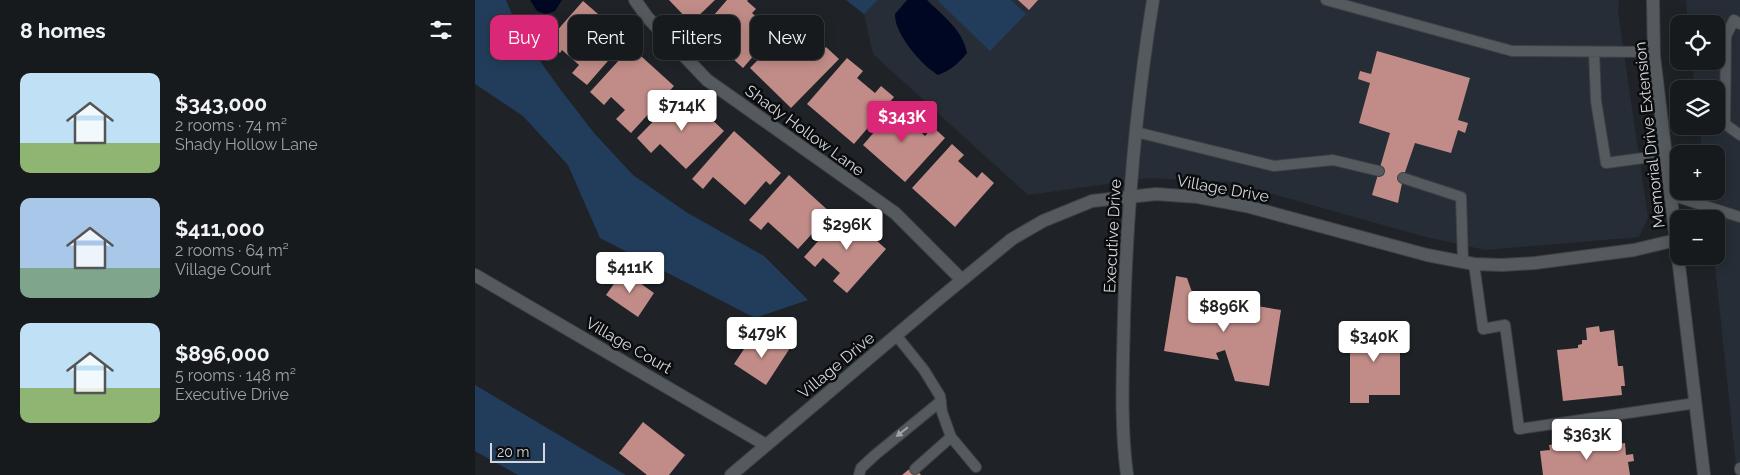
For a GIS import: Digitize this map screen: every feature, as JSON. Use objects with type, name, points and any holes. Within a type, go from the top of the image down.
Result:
[{"type":"street","name":"Shady Hollow Lane","points":[[635,0],[647,16],[707,80],[895,213],[962,280]]},
{"type":"street","name":"Executive Drive","points":[[1127,475],[1122,410],[1127,237],[1140,86],[1153,0]]},
{"type":"street","name":"Memorial Drive Extension","points":[[1653,0],[1654,52],[1670,187]]},
{"type":"street","name":"Village Drive","points":[[731,475],[1012,239],[1043,221],[1085,203],[1156,194],[1197,197],[1246,206],[1427,255],[1468,262],[1503,265],[1535,263],[1634,250],[1670,241]]},
{"type":"street","name":"Memorial Drive Extension","points":[[1679,265],[1704,475]]},
{"type":"street","name":"Village Court","points":[[475,274],[767,445]]},
{"type":"lane","points":[[1326,0],[1512,51],[1654,52]]},
{"type":"lane","points":[[1740,24],[1734,20],[1726,36],[1725,124],[1740,135]]},
{"type":"lane","points":[[1594,52],[1596,101],[1606,163],[1666,155]]},
{"type":"lane","points":[[1136,132],[1273,166],[1333,160],[1379,171]]},
{"type":"lane","points":[[1403,178],[1461,197],[1468,262],[1483,329],[1505,325],[1519,429],[1696,403]]},
{"type":"lane","points":[[1687,200],[1740,217]]},
{"type":"lane","points":[[896,335],[924,370],[940,396],[942,412],[951,437],[976,467]]},
{"type":"lane","points":[[859,475],[861,468],[875,455],[941,402]]},
{"type":"lane","points":[[915,469],[951,437]]},
{"type":"shaded area","points":[[475,0],[506,0],[512,15],[490,15],[490,60],[539,60],[594,133],[633,175],[686,212],[764,256],[808,300],[755,318],[600,238],[568,165],[523,116],[475,84]]},
{"type":"shaded area","points":[[530,0],[562,0],[555,11],[546,14],[537,11]]},
{"type":"shaded area","points":[[846,0],[878,0],[864,14]]},
{"type":"shaded area","points":[[878,0],[1619,0],[1618,12],[1648,218],[1639,237],[1485,250],[1422,236],[1230,182],[1150,178],[1028,195],[873,54],[864,14]]},
{"type":"shaded area","points":[[907,0],[927,0],[957,30],[965,45],[967,53],[957,63],[938,75],[924,64],[910,48],[899,30],[895,14]]},
{"type":"shaded area","points":[[937,0],[1011,0],[1026,14],[990,51]]},
{"type":"shaded area","points":[[1686,0],[1740,0],[1740,475],[1737,475],[1715,265],[1725,265],[1725,210],[1709,210],[1708,200],[1725,200],[1725,145],[1701,145],[1701,135],[1725,135],[1725,80],[1694,80],[1693,70],[1725,70],[1725,15],[1687,15]]},
{"type":"shaded area","points":[[475,385],[626,475],[518,475],[475,451]]},
{"type":"building","points":[[669,0],[715,0],[699,15],[683,15]]},
{"type":"building","points":[[727,0],[748,0],[756,9],[752,13],[754,15],[750,15],[750,60],[743,68],[734,60],[740,60],[740,15],[714,15]]},
{"type":"building","points":[[1018,0],[1038,0],[1029,10]]},
{"type":"building","points":[[583,1],[599,15],[571,15]]},
{"type":"building","points":[[568,18],[568,55],[562,50],[560,53],[558,51],[558,29]]},
{"type":"building","points":[[826,47],[839,59],[791,108],[750,68],[758,60],[824,60],[824,50]]},
{"type":"building","points":[[1377,51],[1470,78],[1458,120],[1468,123],[1465,133],[1458,130],[1451,153],[1415,143],[1403,178],[1398,203],[1372,195],[1390,133],[1359,123],[1370,83],[1358,79],[1360,71],[1371,74]]},
{"type":"building","points":[[643,58],[674,86],[631,133],[616,119],[625,110],[611,97],[604,105],[590,92],[619,60],[643,60]]},
{"type":"building","points":[[847,58],[863,71],[857,78],[875,93],[881,86],[894,97],[854,144],[807,104]]},
{"type":"building","points":[[573,60],[609,60],[587,85],[572,73],[579,65]]},
{"type":"building","points":[[681,93],[699,111],[701,109],[724,131],[686,169],[660,144],[651,153],[637,138]]},
{"type":"building","points":[[901,101],[914,112],[907,120],[925,136],[933,127],[945,138],[905,182],[863,145]]},
{"type":"building","points":[[734,131],[781,173],[770,185],[766,181],[745,205],[713,177],[703,189],[692,179]]},
{"type":"building","points":[[952,144],[964,155],[958,161],[977,178],[982,172],[994,183],[955,227],[912,188]]},
{"type":"building","points":[[789,175],[831,213],[798,249],[768,222],[761,230],[749,220]]},
{"type":"building","points":[[844,212],[886,249],[847,293],[833,281],[840,273],[823,258],[815,267],[804,257]]},
{"type":"building","points":[[623,271],[654,293],[638,317],[606,295]]},
{"type":"building","points":[[1176,276],[1187,278],[1198,309],[1207,306],[1204,297],[1281,310],[1269,386],[1235,381],[1225,350],[1216,353],[1219,360],[1164,351]]},
{"type":"building","points":[[1599,326],[1600,332],[1614,330],[1618,366],[1623,366],[1625,386],[1621,386],[1622,395],[1563,401],[1557,350],[1578,348],[1578,345],[1582,344],[1582,340],[1587,340],[1586,328]]},
{"type":"building","points":[[1350,328],[1400,328],[1400,395],[1369,395],[1369,403],[1350,403]]},
{"type":"building","points":[[752,337],[768,348],[775,338],[790,348],[766,385],[734,364]]},
{"type":"building","points":[[643,422],[685,455],[669,475],[647,475],[619,453]]},
{"type":"building","points":[[1625,443],[1626,455],[1633,454],[1634,461],[1628,462],[1630,475],[1543,475],[1540,451],[1550,450],[1549,445],[1557,444],[1558,451]]},
{"type":"building","points":[[913,466],[921,475],[902,475]]}]
